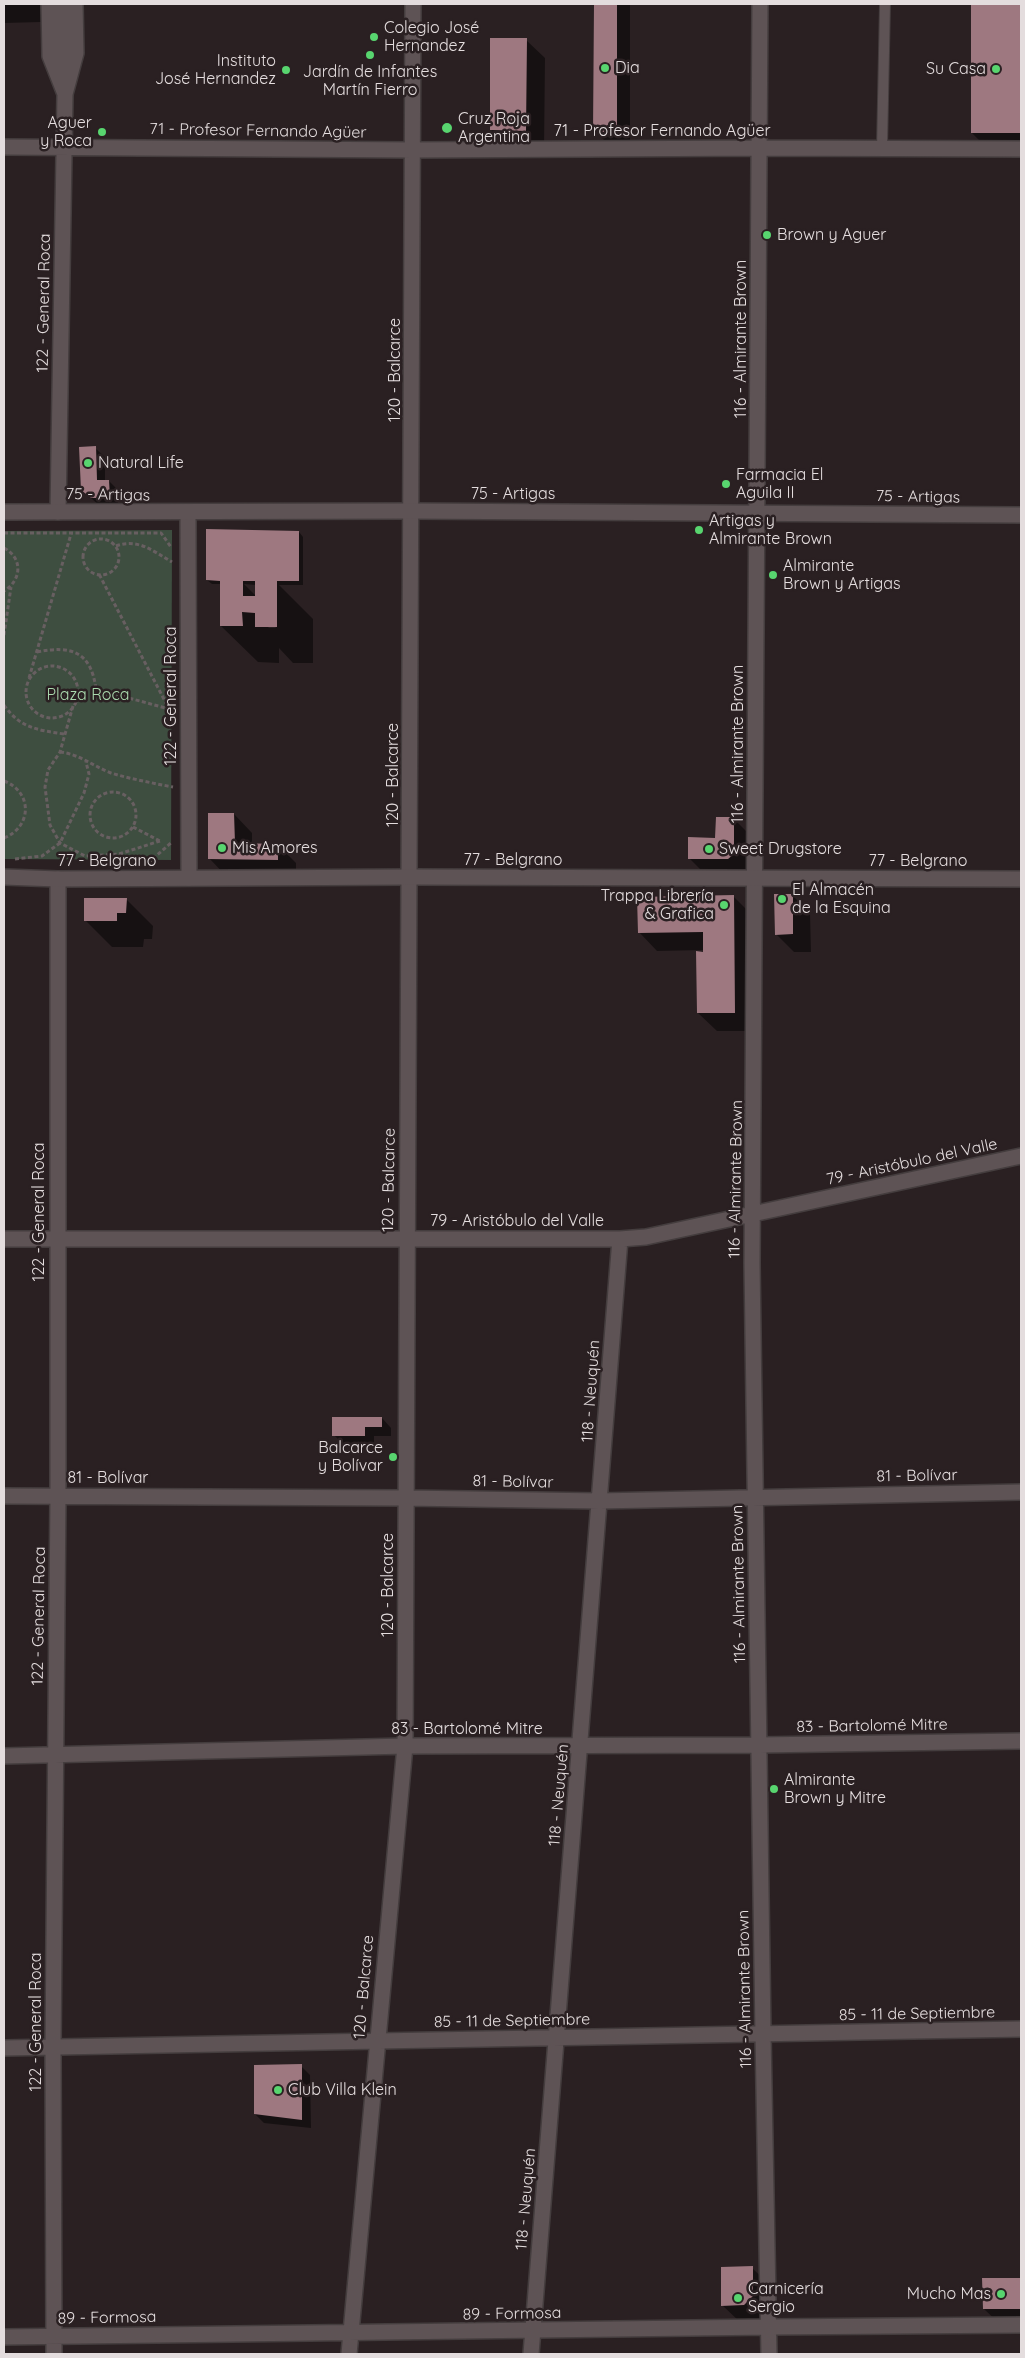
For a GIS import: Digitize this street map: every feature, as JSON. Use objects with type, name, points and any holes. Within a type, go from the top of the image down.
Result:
[{"type":"street","name":"122 - General Roca","points":[[49,4],[50,56],[65,94]]},
{"type":"street","points":[[61,4],[65,94]]},
{"type":"street","name":"122 - General Roca","points":[[58,512],[65,94],[76,53],[75,4]]},
{"type":"street","name":"120 - Balcarce","points":[[349,2354],[405,1746],[406,1238],[411,877],[413,4]]},
{"type":"street","name":"116 - Almirante Brown","points":[[760,4],[754,878],[754,1214],[752,1263],[769,2354]]},
{"type":"street","name":"71 - Profesor Fernando Agüer","points":[[4,147],[414,150],[1021,149]]},
{"type":"street","name":"75 - Artigas","points":[[4,512],[411,511],[1021,515]]},
{"type":"street","name":"122 - General Roca","points":[[188,513],[190,878]]},
{"type":"street","name":"77 - Belgrano","points":[[4,877],[58,879],[411,877],[1021,879]]},
{"type":"street","name":"122 - General Roca","points":[[54,2354],[53,2047],[58,1495],[56,1239],[58,879]]},
{"type":"street","name":"79 - Aristóbulo del Valle","points":[[4,1239],[620,1239],[646,1237],[1021,1156]]},
{"type":"street","name":"118 - Neuquén","points":[[531,2354],[620,1239]]},
{"type":"street","name":"81 - Bolívar","points":[[4,1496],[406,1498],[600,1502],[1021,1492]]},
{"type":"street","name":"83 - Bartolomé Mitre","points":[[4,1756],[405,1746],[759,1745],[1021,1741]]},
{"type":"street","name":"85 - 11 de Septiembre","points":[[4,2048],[1021,2029]]},
{"type":"street","name":"89 - Formosa","points":[[4,2337],[769,2327],[1021,2326]]},
{"type":"lane","points":[[882,148],[885,4]]},
{"type":"path","points":[[4,533],[161,533],[172,548]]},
{"type":"path","points":[[71,534],[28,681],[26,697],[35,712],[43,716],[59,716],[73,706]]},
{"type":"path","points":[[106,539],[116,546],[119,558],[115,568],[105,574],[99,574],[89,570],[85,565],[83,560],[85,548],[89,543],[106,539]]},
{"type":"path","points":[[116,546],[127,542],[142,545],[177,564]]},
{"type":"path","points":[[4,548],[12,553],[18,566],[18,574],[11,587],[4,635]]},
{"type":"path","points":[[37,652],[57,648],[69,650],[82,657],[94,671],[96,689],[169,709],[99,574]]},
{"type":"path","points":[[4,591],[11,587]]},
{"type":"path","points":[[28,681],[33,674],[48,666],[65,669],[76,682],[76,699],[60,752],[48,770],[45,787],[50,825],[60,843],[85,856],[119,854],[160,841],[134,827]]},
{"type":"path","points":[[4,705],[14,718],[24,724],[64,734]]},
{"type":"path","points":[[60,752],[75,753],[86,762],[112,773],[177,788],[177,778]]},
{"type":"path","points":[[13,860],[42,856],[60,843],[84,793],[89,774],[86,762]]},
{"type":"path","points":[[4,781],[12,784],[20,791],[25,800],[26,810],[20,828],[4,838]]},
{"type":"path","points":[[115,792],[129,798],[136,812],[134,827],[129,833],[115,839],[101,835],[92,824],[91,809],[94,802],[107,793],[115,792]]},
{"type":"path","points":[[119,854],[146,864],[175,839]]},
{"type":"green space","name":"Plaza Roca","points":[[172,530],[171,860],[4,859],[4,531]]},
{"type":"building","name":"Dia","points":[[594,4],[617,4],[617,132],[593,132]]},
{"type":"building","name":"Su Casa","points":[[971,4],[1021,4],[1021,133],[971,133]]},
{"type":"building","points":[[490,38],[527,38],[526,131],[490,130]]},
{"type":"building","name":"Natural Life","points":[[96,446],[97,480],[109,480],[110,498],[91,498],[81,490],[79,447]]},
{"type":"building","points":[[206,529],[299,531],[299,581],[277,581],[277,627],[255,627],[255,613],[242,612],[243,626],[220,626],[220,581],[206,580]],"holes":[[[243,581],[255,581],[255,596],[243,596]]]},
{"type":"building","points":[[208,813],[234,813],[235,843],[278,844],[278,860],[208,859]]},
{"type":"building","points":[[716,817],[734,817],[734,854],[728,859],[688,859],[688,837],[715,838]]},
{"type":"building","points":[[774,894],[793,894],[793,934],[775,935]]},
{"type":"building","points":[[734,895],[735,1013],[697,1013],[696,951],[703,952],[703,932],[638,933],[637,897]]},
{"type":"building","points":[[84,898],[127,898],[126,913],[117,913],[117,921],[84,921]]},
{"type":"building","points":[[332,1417],[382,1417],[382,1427],[365,1427],[365,1436],[332,1436]]},
{"type":"building","name":"Club Villa Klein","points":[[302,2064],[302,2120],[254,2114],[254,2065]]},
{"type":"building","points":[[753,2266],[753,2296],[744,2305],[721,2306],[721,2267]]},
{"type":"building","name":"Mucho Mas","points":[[982,2278],[1020,2278],[1020,2309],[983,2309]]},
{"type":"place","name":"Colegio José Hernandez","points":[[374,37]]},
{"type":"place","name":"Jardín de Infantes Martín Fierro","points":[[370,55]]},
{"type":"place","name":"Dia","points":[[605,68]]},
{"type":"place","name":"Su Casa","points":[[996,69]]},
{"type":"place","name":"Instituto José Hernandez","points":[[286,70]]},
{"type":"place","name":"Cruz Roja Argentina","points":[[447,128]]},
{"type":"place","name":"Aguer y Roca","points":[[102,132]]},
{"type":"place","name":"Brown y Aguer","points":[[767,235]]},
{"type":"place","name":"Natural Life","points":[[88,463]]},
{"type":"place","name":"Farmacia El Aguila II","points":[[726,484]]},
{"type":"place","name":"Artigas y Almirante Brown","points":[[699,530]]},
{"type":"place","name":"Almirante Brown y Artigas","points":[[773,575]]},
{"type":"place","name":"Mis Amores","points":[[222,848]]},
{"type":"place","name":"Sweet Drugstore","points":[[709,849]]},
{"type":"place","name":"El Almacén de la Esquina","points":[[782,899]]},
{"type":"place","name":"Trappa Librería & Grafica","points":[[724,905]]},
{"type":"place","name":"Balcarce y Bolívar","points":[[393,1457]]},
{"type":"place","name":"Almirante Brown y Mitre","points":[[774,1789]]},
{"type":"place","name":"Club Villa Klein","points":[[278,2090]]},
{"type":"place","name":"Mucho Mas","points":[[1001,2294]]},
{"type":"place","name":"Carnicería Sergio","points":[[738,2298]]}]
